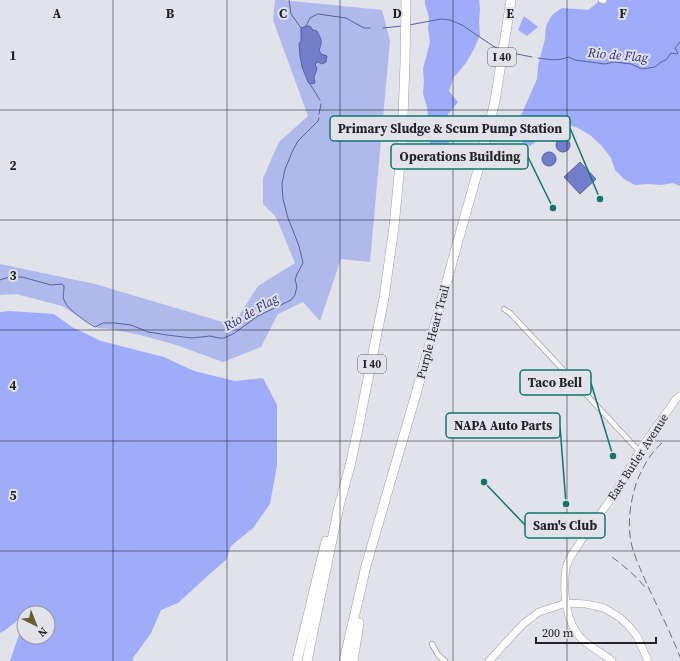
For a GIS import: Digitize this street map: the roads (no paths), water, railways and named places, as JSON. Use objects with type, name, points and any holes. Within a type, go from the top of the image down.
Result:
[{"type":"highway","name":"I 40","points":[[306,661],[339,506],[350,466],[384,298],[402,143],[406,0]]},
{"type":"highway","name":"Purple Heart Trail","points":[[344,661],[366,566],[416,394],[489,127],[495,101],[511,0]]},
{"type":"highway","points":[[353,661],[361,609],[394,478],[395,466]]},
{"type":"highway","points":[[297,661],[331,520],[339,506]]},
{"type":"main road","name":"East Butler Avenue","points":[[612,661],[577,634],[570,620],[566,603],[565,577],[567,567],[571,556],[587,530],[620,485],[639,451],[676,399],[680,396]]},
{"type":"main road","points":[[489,661],[523,624],[540,612],[566,603],[586,604],[604,608],[619,616],[637,636],[648,661]]},
{"type":"street","points":[[504,309],[510,313],[639,451]]},
{"type":"street","points":[[432,644],[438,654],[445,661]]},
{"type":"waterway","points":[[289,0],[291,14],[301,28]]},
{"type":"waterway","name":"Rio de Flag","points":[[306,26],[310,18],[318,14],[346,18],[364,28],[370,28]]},
{"type":"waterway","name":"Rio de Flag","points":[[409,25],[441,19],[450,20],[462,25],[499,49]]},
{"type":"waterway","name":"Rio de Flag","points":[[383,28],[402,26]]},
{"type":"waterway","name":"Rio de Flag","points":[[538,58],[554,60],[569,57],[575,60],[605,64],[614,62],[631,64],[642,69],[655,67],[666,60],[671,53],[677,54],[678,53],[675,48],[680,42]]},
{"type":"waterway","name":"Rio de Flag","points":[[507,52],[532,57]]},
{"type":"waterway","name":"Rio de Flag","points":[[310,84],[320,100]]},
{"type":"waterway","name":"Rio de Flag","points":[[319,114],[321,104]]},
{"type":"waterway","name":"Rio de Flag","points":[[0,280],[9,277],[22,277],[51,285],[62,284],[64,286],[64,300],[70,309],[95,327],[103,323],[115,323],[131,325],[148,332],[192,338],[210,336],[224,338],[233,334],[258,316],[291,300],[295,295],[297,286],[295,280],[303,263],[299,246],[288,218],[283,199],[282,184],[285,169],[298,141],[318,121],[319,118]]},
{"type":"railway","points":[[662,443],[647,460],[637,481],[630,508],[630,535],[638,564],[680,657]]},
{"type":"railway","points":[[612,557],[645,587]]},
{"type":"place","name":"Primary Sludge & Scum Pump Station","points":[[600,199]]},
{"type":"place","name":"Operations Building","points":[[553,208]]},
{"type":"place","name":"Taco Bell","points":[[613,456]]},
{"type":"place","name":"Sam's Club","points":[[484,482]]},
{"type":"place","name":"NAPA Auto Parts","points":[[566,504]]}]
